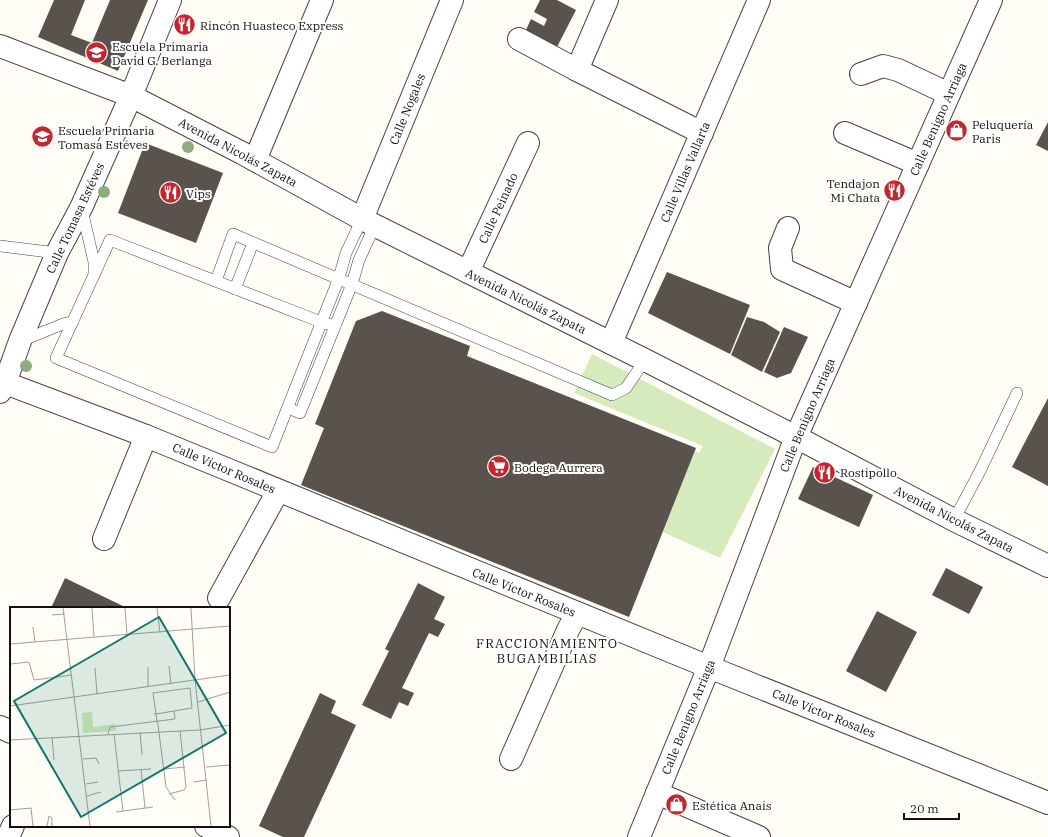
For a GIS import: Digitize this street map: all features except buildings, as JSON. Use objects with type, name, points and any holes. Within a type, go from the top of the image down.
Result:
[{"type":"street","name":"Calle Tomasa Estéves","points":[[2,385],[58,253],[81,208],[131,96],[170,0]]},
{"type":"street","points":[[249,156],[306,0]]},
{"type":"street","points":[[249,156],[322,0]]},
{"type":"street","name":"Calle Nogales","points":[[368,222],[452,0]]},
{"type":"street","points":[[577,70],[607,0]]},
{"type":"street","name":"Calle Villas Vallarta","points":[[611,343],[759,0]]},
{"type":"street","name":"Calle Benigno Arriaga","points":[[639,837],[709,667],[796,437],[991,0]]},
{"type":"street","points":[[519,39],[702,133]]},
{"type":"street","name":"Avenida Nicolás Zapata","points":[[0,46],[131,96],[249,156],[368,222],[645,360],[954,520],[1048,566]]},
{"type":"street","points":[[861,74],[883,66],[898,70],[950,94]]},
{"type":"street","points":[[845,133],[918,164]]},
{"type":"street","name":"Calle Peinado","points":[[468,272],[528,143]]},
{"type":"street","points":[[788,228],[780,248],[782,269],[856,303]]},
{"type":"street","name":"Calle Víctor Rosales","points":[[2,385],[146,436],[709,667],[1048,803]]},
{"type":"street","points":[[104,539],[146,436]]},
{"type":"street","points":[[218,598],[278,491]]},
{"type":"street","points":[[512,759],[568,630],[577,613]]},
{"type":"street","points":[[0,727],[10,732]]},
{"type":"street","points":[[657,793],[759,837]]},
{"type":"street","points":[[8,837],[13,827]]},
{"type":"street","points":[[208,827],[228,837]]},
{"type":"lane","points":[[81,208],[94,262],[94,276]]},
{"type":"lane","points":[[335,326],[321,322],[110,240],[56,358],[272,447],[321,322],[339,278],[346,253],[368,222]]},
{"type":"lane","points":[[288,408],[300,413],[352,284],[360,260],[368,222]]},
{"type":"lane","points":[[216,281],[233,234],[612,395],[626,388],[645,360]]},
{"type":"lane","points":[[236,289],[253,242]]},
{"type":"lane","points":[[0,246],[58,253]]},
{"type":"lane","points":[[20,342],[64,324],[73,322]]},
{"type":"lane","points":[[307,359],[320,363]]},
{"type":"lane","points":[[954,520],[980,471],[1017,393]]},
{"type":"green space","points":[[592,354],[775,449],[720,558],[663,532],[695,451],[699,453],[703,446],[574,393]]},
{"type":"place","name":"Rincón Huasteco Express","points":[[185,25]]},
{"type":"place","name":"Escuela Primaria David G. Berlanga","points":[[96,53]]},
{"type":"place","name":"Peluquería Paris","points":[[957,131]]},
{"type":"place","name":"Escuela Primaria Tomasa Estéves","points":[[42,137]]},
{"type":"place","name":"Tendajon Mi Chata","points":[[895,190]]},
{"type":"place","name":"Vips","points":[[170,193]]},
{"type":"place","name":"Bodega Aurrera","points":[[499,467]]},
{"type":"place","name":"Rostipollo","points":[[825,472]]},
{"type":"place","name":"Estética Anais","points":[[677,805]]},
{"type":"district","name":"FRACCIONAMIENTO BUGAMBILIAS","points":[[547,650]]}]
